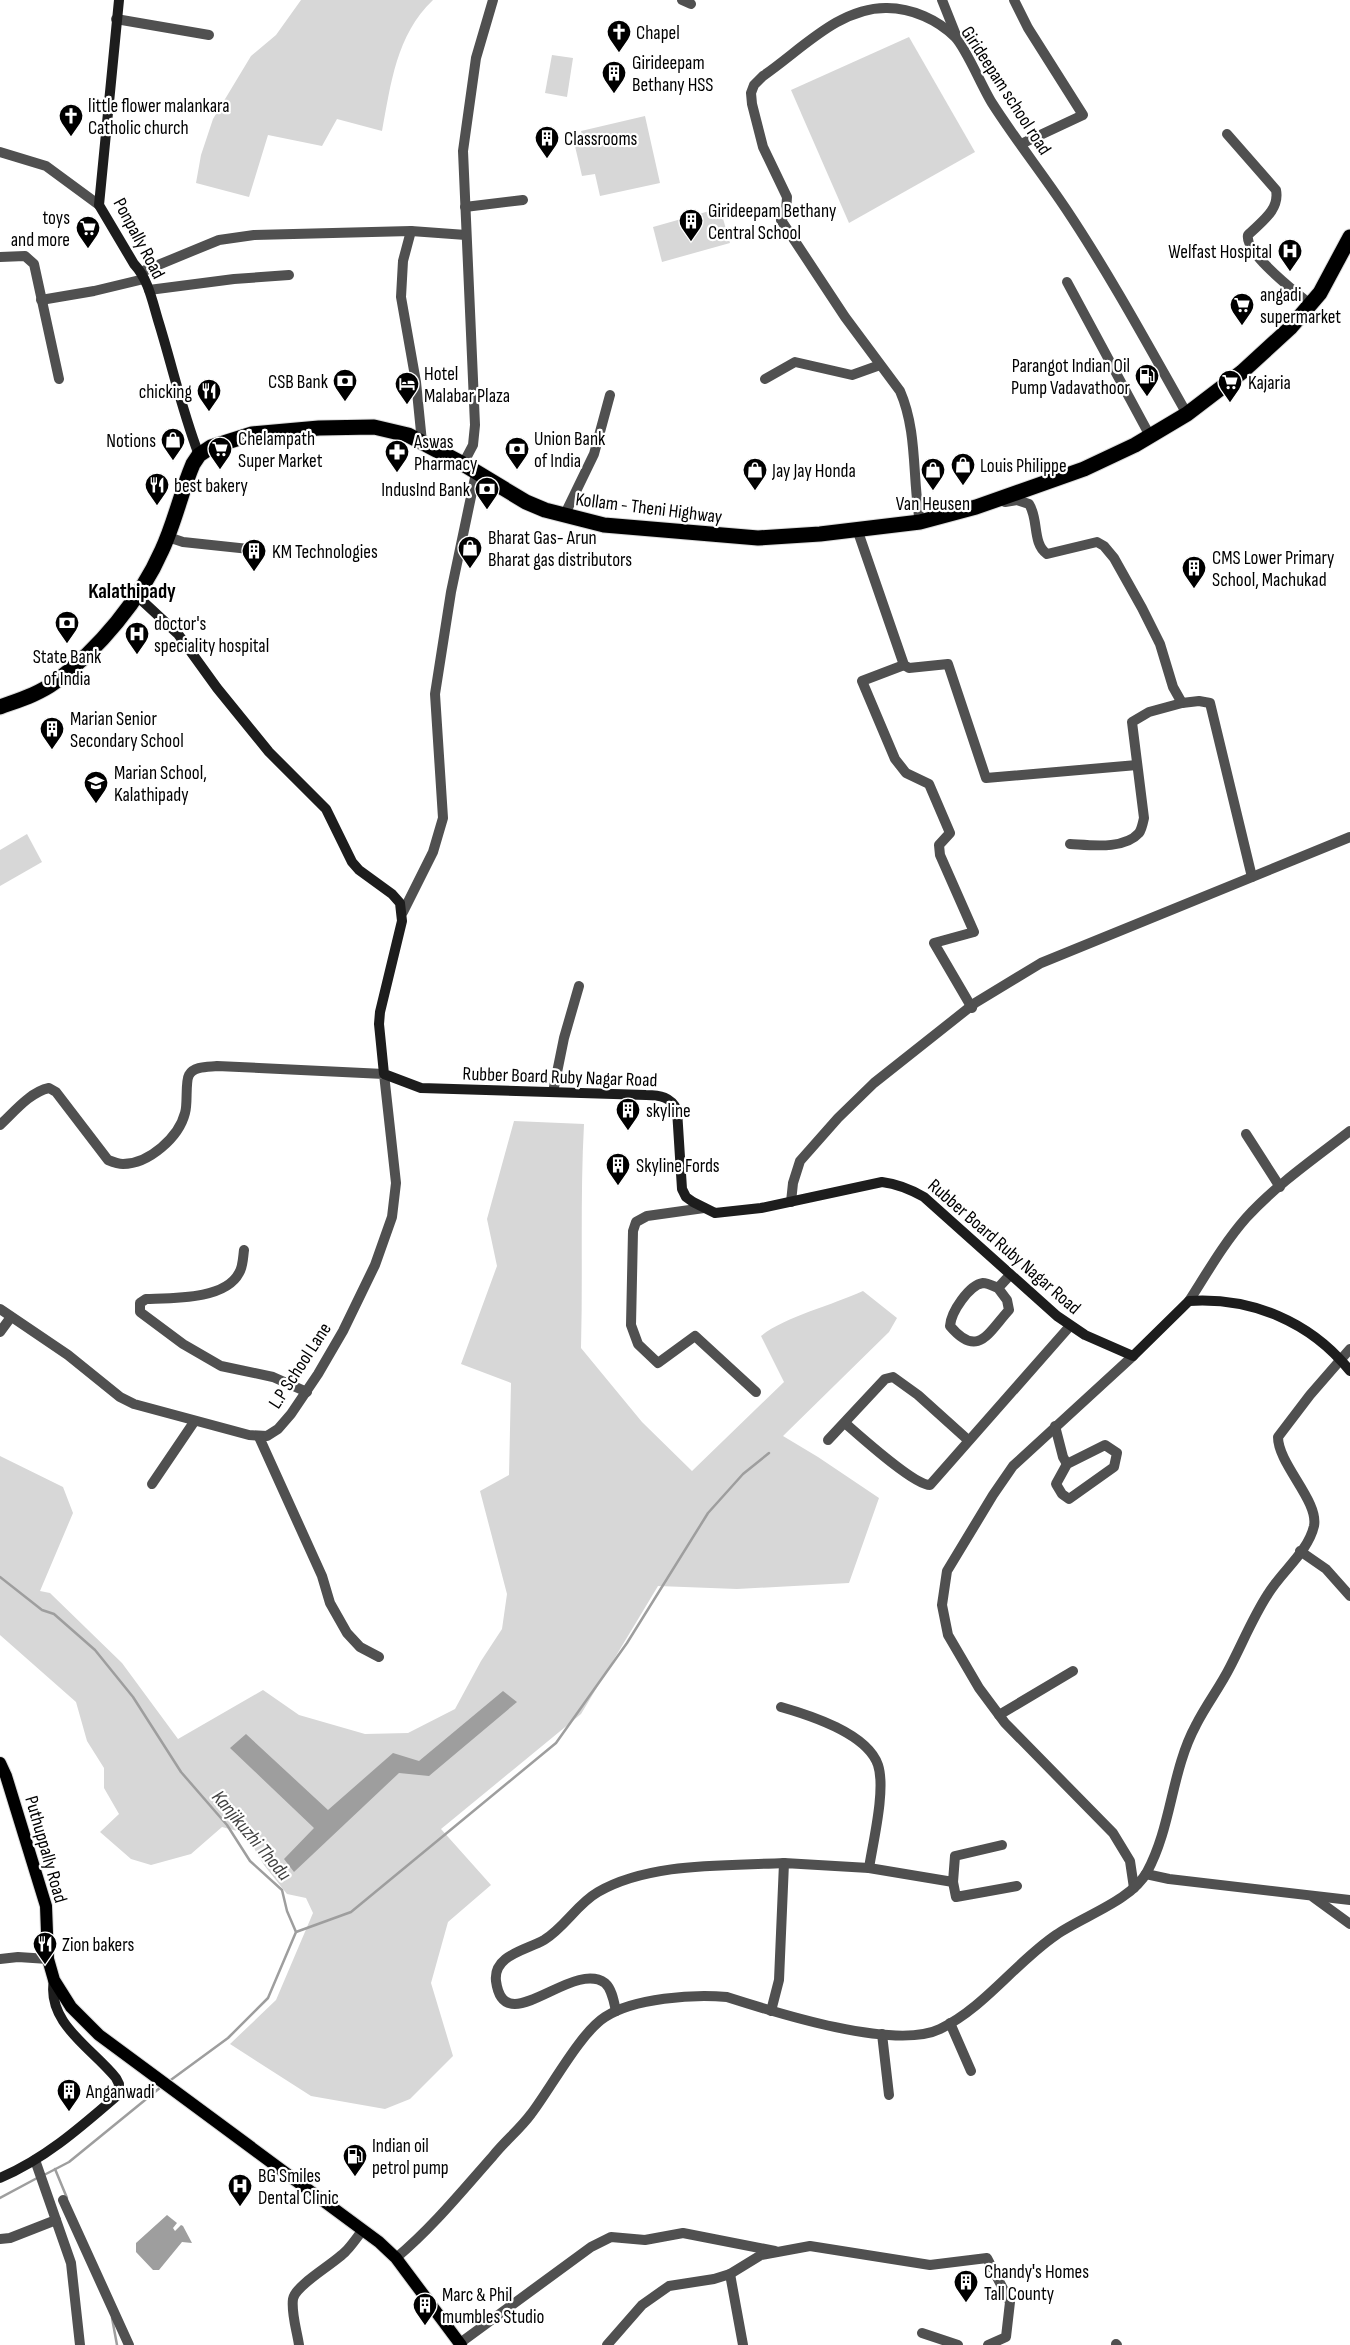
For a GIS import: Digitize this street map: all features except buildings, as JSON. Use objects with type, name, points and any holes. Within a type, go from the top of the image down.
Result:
[{"type":"highway","name":"Kollam - Theni Highway","points":[[199,455],[225,441],[246,436],[350,426],[387,429],[408,435],[422,442],[526,502],[564,516],[620,527],[732,538],[820,534],[920,522],[976,507],[1084,469],[1150,436],[1187,414],[1242,372],[1290,328],[1311,305],[1323,288],[1350,237]]},
{"type":"highway","points":[[0,707],[41,690],[69,670],[98,643],[136,595],[156,563],[168,537],[187,477],[199,455]]},
{"type":"main road","name":"Ponpally Road","points":[[119,0],[99,206],[134,264],[143,275],[174,368],[186,421],[199,455]]},
{"type":"main road","points":[[136,595],[178,634],[217,688],[269,752],[326,809],[352,862],[367,878],[392,894],[400,903],[403,912],[399,937],[380,1012],[379,1024],[384,1074]]},
{"type":"main road","name":"Rubber Board Ruby Nagar Road","points":[[384,1074],[421,1088],[657,1095],[673,1102],[677,1110],[682,1188],[686,1197],[715,1213],[761,1208],[882,1182],[896,1184],[924,1197],[1010,1275],[1070,1326],[1101,1343],[1134,1356]]},
{"type":"main road","points":[[1134,1356],[1189,1301],[1224,1301],[1266,1312],[1315,1335],[1350,1371]]},
{"type":"main road","name":"Puthuppally Road","points":[[0,1763],[6,1776],[46,1906],[48,1959],[54,1980],[71,2007],[99,2035],[380,2242],[396,2258],[460,2344]]},
{"type":"main road","points":[[0,2178],[22,2169],[35,2160],[69,2136],[118,2095],[119,2090],[116,2078],[60,2017],[53,2001],[54,1980]]},
{"type":"street","points":[[463,464],[473,446],[475,425],[463,151],[476,58],[493,0]]},
{"type":"street","points":[[942,0],[958,39]]},
{"type":"street","points":[[1014,0],[1028,28],[1083,115],[1021,144]]},
{"type":"street","name":"Girideepam school road","points":[[920,522],[907,411],[900,391],[826,291],[781,220],[786,212],[787,197],[763,147],[751,94],[754,85],[763,76],[827,29],[860,12],[889,8],[908,12],[942,25],[958,39],[992,103],[1066,209],[1127,307],[1187,414]]},
{"type":"street","points":[[116,19],[209,35]]},
{"type":"street","points":[[1227,134],[1276,190],[1278,200],[1272,212],[1248,235],[1249,245],[1261,260],[1311,305]]},
{"type":"street","points":[[0,152],[46,166],[99,206]]},
{"type":"street","points":[[465,207],[523,200]]},
{"type":"street","points":[[41,300],[94,291],[143,275],[219,240],[254,234],[411,231],[466,235]]},
{"type":"street","points":[[411,231],[403,262],[401,297],[416,382],[422,442]]},
{"type":"street","points":[[0,257],[24,256],[34,264],[59,379]]},
{"type":"street","points":[[149,290],[234,279],[289,275]]},
{"type":"street","points":[[1066,282],[1150,436]]},
{"type":"street","points":[[765,379],[795,362],[852,375],[880,365]]},
{"type":"street","points":[[564,516],[594,454],[610,395]]},
{"type":"street","points":[[403,912],[433,852],[443,818],[435,694],[451,592],[476,472]]},
{"type":"street","points":[[976,507],[1017,500],[1029,504],[1035,520],[1038,540],[1043,551],[1047,554],[1097,542],[1109,550],[1155,632],[1168,676],[1182,703]]},
{"type":"street","points":[[857,529],[904,665],[909,668],[948,664],[986,778],[1137,764]]},
{"type":"street","points":[[168,537],[183,542],[258,550]]},
{"type":"street","points":[[904,665],[862,681],[895,759],[906,774],[929,784],[950,833],[939,845],[940,856],[974,932],[934,943],[972,1008]]},
{"type":"street","points":[[1070,844],[1102,845],[1126,841],[1140,832],[1144,818],[1132,722],[1149,712],[1182,703],[1210,703],[1252,877]]},
{"type":"street","points":[[791,1202],[794,1177],[800,1161],[838,1118],[874,1084],[972,1008],[975,1003],[1042,963],[1350,837]]},
{"type":"street","points":[[553,1092],[564,1038],[580,986]]},
{"type":"street","points":[[0,1125],[33,1097],[49,1088],[56,1092],[108,1160],[122,1164],[132,1163],[169,1142],[180,1127],[186,1113],[187,1079],[189,1073],[195,1070],[217,1066],[384,1074]]},
{"type":"street","name":"L.P School Lane","points":[[259,1437],[267,1436],[278,1429],[306,1392],[364,1293],[392,1218],[396,1183],[384,1074]]},
{"type":"street","points":[[1189,1301],[1215,1259],[1245,1220],[1280,1187],[1350,1131]]},
{"type":"street","points":[[1246,1134],[1280,1187]]},
{"type":"street","points":[[704,1208],[648,1216],[636,1222],[633,1231],[631,1325],[638,1344],[658,1363],[695,1336],[756,1392]]},
{"type":"street","points":[[244,1250],[240,1272],[229,1285],[208,1294],[146,1299],[140,1303],[140,1312],[183,1344],[221,1366],[273,1377],[306,1392]]},
{"type":"street","points":[[998,1288],[1010,1275]]},
{"type":"street","points":[[986,1283],[998,1288],[1007,1300],[1009,1310],[981,1340],[971,1342],[962,1339],[950,1326],[955,1308],[977,1285],[986,1283]]},
{"type":"street","points":[[0,1309],[68,1355],[120,1397],[147,1409],[259,1437],[322,1576],[330,1603],[346,1633],[360,1647],[379,1657]]},
{"type":"street","points":[[0,1332],[11,1317]]},
{"type":"street","points":[[845,1423],[902,1470],[925,1485],[930,1485],[1070,1326]]},
{"type":"street","points":[[396,2258],[433,2224],[530,2115],[591,2028],[603,2018],[616,2011],[651,2001],[714,1996],[727,1997],[809,2022],[882,2034],[930,2033],[950,2023],[985,1997],[1038,1947],[1134,1888],[1146,1874],[1160,1840],[1182,1756],[1192,1732],[1231,1666],[1240,1644],[1269,1591],[1300,1551],[1312,1530],[1314,1517],[1280,1449],[1278,1437],[1310,1395],[1350,1349]]},
{"type":"street","points":[[1134,1356],[1013,1466],[947,1571],[942,1605],[948,1635],[966,1668],[999,1715],[1113,1833],[1130,1861],[1134,1888]]},
{"type":"street","points":[[828,1440],[838,1427],[845,1423],[885,1379],[893,1377],[918,1394],[968,1440]]},
{"type":"street","points":[[152,1484],[194,1422]]},
{"type":"street","points":[[1055,1426],[1062,1458],[1067,1464]]},
{"type":"street","points":[[1105,1445],[1117,1452],[1114,1467],[1069,1499],[1062,1494],[1056,1484],[1067,1464],[1105,1445]]},
{"type":"street","points":[[1300,1551],[1326,1569],[1350,1596]]},
{"type":"street","points":[[999,1715],[1073,1671]]},
{"type":"street","points":[[781,1706],[812,1716],[846,1733],[870,1751],[878,1764],[881,1782],[869,1868]]},
{"type":"street","points":[[1002,1845],[955,1856],[954,1882],[956,1897],[1017,1886]]},
{"type":"street","points":[[771,2011],[779,1980],[784,1863]]},
{"type":"street","points":[[616,2011],[613,1996],[606,1984],[597,1979],[579,1980],[519,2006],[508,2003],[501,1997],[496,1980],[498,1967],[505,1959],[545,1940],[597,1892],[624,1881],[680,1868],[784,1863],[869,1868],[954,1882]]},
{"type":"street","points":[[1146,1874],[1169,1879],[1350,1900]]},
{"type":"street","points":[[1312,1896],[1350,1924]]},
{"type":"street","points":[[0,1959],[18,1957],[48,1959]]},
{"type":"street","points":[[950,2023],[971,2071]]},
{"type":"street","points":[[882,2034],[890,2095]]},
{"type":"street","points":[[35,2160],[71,2263],[80,2345]]},
{"type":"street","points":[[63,2200],[129,2345]]},
{"type":"street","points":[[0,2239],[10,2238],[56,2220]]},
{"type":"street","points":[[299,2345],[293,2301],[295,2293],[302,2285],[327,2268],[347,2251],[362,2230]]},
{"type":"street","points":[[460,2344],[591,2247],[611,2237],[645,2240],[683,2233],[780,2252]]},
{"type":"street","points":[[606,2345],[642,2305],[670,2286],[714,2279],[730,2274],[761,2255],[810,2246],[930,2265],[987,2258],[1010,2302],[1006,2337],[988,2345]]},
{"type":"street","points":[[730,2274],[743,2345]]},
{"type":"street","points":[[922,2333],[958,2345]]},
{"type":"shaded area","points":[[301,0],[433,0],[421,14],[403,44],[392,78],[382,131],[337,119],[322,146],[268,135],[249,197],[196,183],[201,155],[213,119],[251,56],[276,35]]},
{"type":"shaded area","points":[[909,37],[975,152],[849,223],[791,90]]},
{"type":"shaded area","points":[[552,55],[573,58],[567,97],[545,93]]},
{"type":"shaded area","points":[[645,116],[660,183],[600,196],[595,174],[582,176],[574,142],[583,140],[581,131]]},
{"type":"shaded area","points":[[720,208],[730,243],[662,262],[653,227]]},
{"type":"shaded area","points":[[27,834],[42,862],[0,886],[0,850]]},
{"type":"shaded area","points":[[514,1121],[584,1124],[581,1348],[642,1422],[692,1471],[784,1382],[761,1336],[795,1317],[863,1291],[897,1318],[889,1332],[783,1436],[879,1498],[849,1583],[737,1589],[658,1586],[581,1714],[441,1829],[491,1885],[448,1922],[431,1983],[453,2056],[410,2099],[385,2109],[311,2096],[230,2044],[276,2000],[313,1913],[306,1898],[287,1894],[264,1865],[245,1833],[222,1827],[191,1854],[151,1865],[131,1859],[100,1832],[119,1814],[104,1788],[104,1768],[87,1741],[76,1702],[0,1635],[0,1456],[63,1487],[73,1513],[40,1591],[50,1593],[122,1663],[178,1739],[263,1690],[299,1715],[365,1734],[408,1733],[455,1709],[481,1661],[502,1629],[507,1594],[480,1491],[509,1475],[511,1383],[461,1364],[497,1266],[487,1219]]},
{"type":"shaded area","points":[[503,1691],[517,1702],[429,1776],[399,1773],[294,1872],[284,1859],[314,1828],[230,1748],[246,1734],[328,1810],[393,1753],[419,1761]]},
{"type":"shaded area","points":[[167,2215],[177,2223],[173,2228],[175,2231],[181,2225],[183,2226],[192,2243],[182,2242],[159,2270],[153,2270],[136,2252],[136,2243]]},
{"type":"waterway","points":[[296,1932],[351,1912],[556,1743],[627,1643],[708,1513],[743,1474],[769,1453]]},
{"type":"waterway","name":"Kanjikuzhi Thodu","points":[[0,1577],[42,1610],[54,1614],[95,1650],[133,1697],[181,1772],[227,1825],[250,1861],[282,1890],[287,1911],[296,1932],[268,1998],[228,2038],[168,2082]]},
{"type":"waterway","name":"Kanjikuzhi Thodu","points":[[44,2175],[69,2162],[161,2087]]},
{"type":"waterway","points":[[55,2169],[67,2198]]},
{"type":"waterway","name":"Kanjikuzhi Thodu","points":[[0,2198],[39,2177]]},
{"type":"waterway","points":[[112,2318],[117,2345]]},
{"type":"place","name":"Chapel","points":[[619,53]]},
{"type":"place","name":"Girideepam Bethany HSS","points":[[614,94]]},
{"type":"place","name":"little flower malankara Catholic church","points":[[71,137]]},
{"type":"place","name":"Classrooms","points":[[547,159]]},
{"type":"place","name":"Girideepam Bethany Central School","points":[[691,242]]},
{"type":"place","name":"toys and more","points":[[88,249]]},
{"type":"place","name":"Welfast Hospital","points":[[1290,272]]},
{"type":"place","name":"angadi supermarket","points":[[1242,326]]},
{"type":"place","name":"Parangot Indian Oil Pump Vadavathoor","points":[[1147,397]]},
{"type":"place","name":"CSB Bank","points":[[345,402]]},
{"type":"place","name":"Kajaria","points":[[1230,403]]},
{"type":"place","name":"Hotel Malabar Plaza","points":[[407,405]]},
{"type":"place","name":"chicking","points":[[209,412]]},
{"type":"place","name":"Notions","points":[[173,461]]},
{"type":"place","name":"Chelampath Super Market","points":[[220,470]]},
{"type":"place","name":"Union Bank of India","points":[[517,470]]},
{"type":"place","name":"Aswas Pharmacy","points":[[397,473]]},
{"type":"place","name":"Louis Philippe","points":[[963,486]]},
{"type":"place","name":"Jay Jay Honda","points":[[755,491]]},
{"type":"place","name":"Van Heusen","points":[[933,491]]},
{"type":"place","name":"best bakery","points":[[157,506]]},
{"type":"place","name":"IndusInd Bank","points":[[487,510]]},
{"type":"place","name":"Bharat Gas- Arun Bharat gas distributors","points":[[470,569]]},
{"type":"place","name":"KM Technologies","points":[[254,572]]},
{"type":"place","name":"CMS Lower Primary School, Machukad","points":[[1194,589]]},
{"type":"place","name":"State Bank of India","points":[[67,644]]},
{"type":"place","name":"doctor's speciality hospital","points":[[137,655]]},
{"type":"place","name":"Marian Senior Secondary School","points":[[52,750]]},
{"type":"place","name":"Marian School, Kalathipady","points":[[96,804]]},
{"type":"place","name":"skyline","points":[[628,1131]]},
{"type":"place","name":"Skyline Fords","points":[[618,1186]]},
{"type":"place","name":"Zion bakers","points":[[45,1965]]},
{"type":"place","name":"Anganwadi","points":[[69,2112]]},
{"type":"place","name":"Indian oil petrol pump","points":[[355,2177]]},
{"type":"place","name":"BG Smiles Dental Clinic","points":[[240,2207]]},
{"type":"place","name":"Chandy's Homes Tall County","points":[[966,2303]]},
{"type":"place","name":"Marc & Phil mumbles Studio","points":[[425,2326]]},
{"type":"district","name":"Kalathipady","points":[[132,591]]}]
